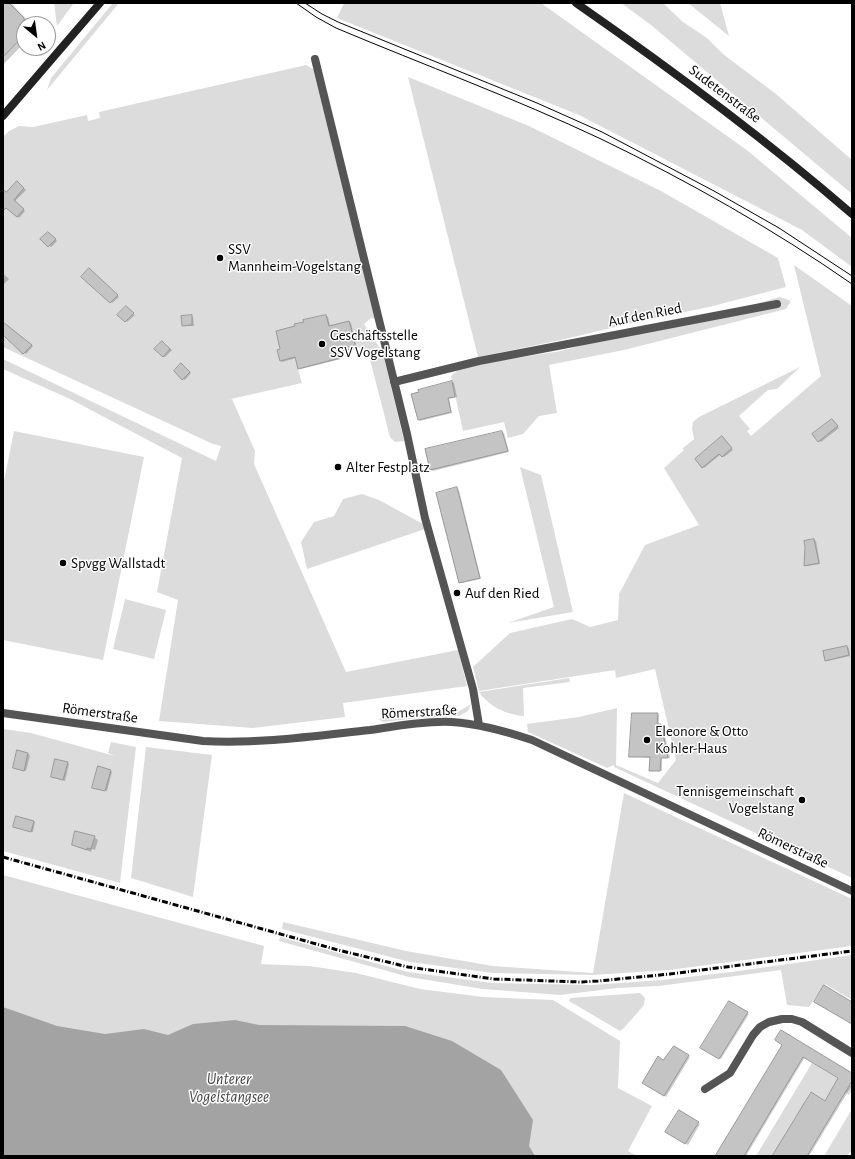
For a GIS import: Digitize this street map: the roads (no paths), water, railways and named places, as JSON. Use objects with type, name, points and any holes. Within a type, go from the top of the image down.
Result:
[{"type":"main road","points":[[3,116],[100,3]]},
{"type":"main road","name":"Sudetenstraße","points":[[576,3],[646,51],[724,110],[811,178],[852,214]]},
{"type":"street","points":[[316,59],[407,434],[425,518],[473,689],[478,725]]},
{"type":"street","name":"Auf den Ried","points":[[394,382],[479,361],[777,304]]},
{"type":"street","name":"Römerstraße","points":[[3,713],[203,741],[235,743],[291,739],[426,723],[451,722],[478,725],[508,732],[532,740],[852,891]]},
{"type":"street","points":[[705,1089],[730,1073],[753,1035],[760,1027],[769,1022],[782,1019],[792,1019],[802,1022],[852,1053]]},
{"type":"water","name":"Unterer Vogelstangsee","points":[[3,1007],[57,1026],[105,1034],[144,1029],[168,1035],[193,1024],[235,1020],[259,1025],[405,1026],[452,1041],[501,1070],[533,1120],[529,1146],[535,1156],[3,1156]]},
{"type":"tram line","points":[[296,3],[316,17],[336,28],[568,124],[634,155],[761,225],[852,284]]},
{"type":"tram line","points":[[305,3],[338,22],[537,103],[602,132],[714,191],[779,228],[852,276]]},
{"type":"railway","points":[[3,857],[338,950],[408,967],[494,979],[581,982],[598,981],[670,974],[852,951]]},
{"type":"place","name":"SSV Mannheim-Vogelstang","points":[[220,258]]},
{"type":"place","name":"Geschäftsstelle SSV Vogelstang","points":[[322,344]]},
{"type":"place","name":"Alter Festplatz","points":[[338,467]]},
{"type":"place","name":"Spvgg Wallstadt","points":[[63,563]]},
{"type":"place","name":"Auf den Ried","points":[[457,593]]},
{"type":"place","name":"Eleonore & Otto Kohler-Haus","points":[[647,740]]},
{"type":"place","name":"Tennisgemeinschaft Vogelstang","points":[[802,800]]}]
